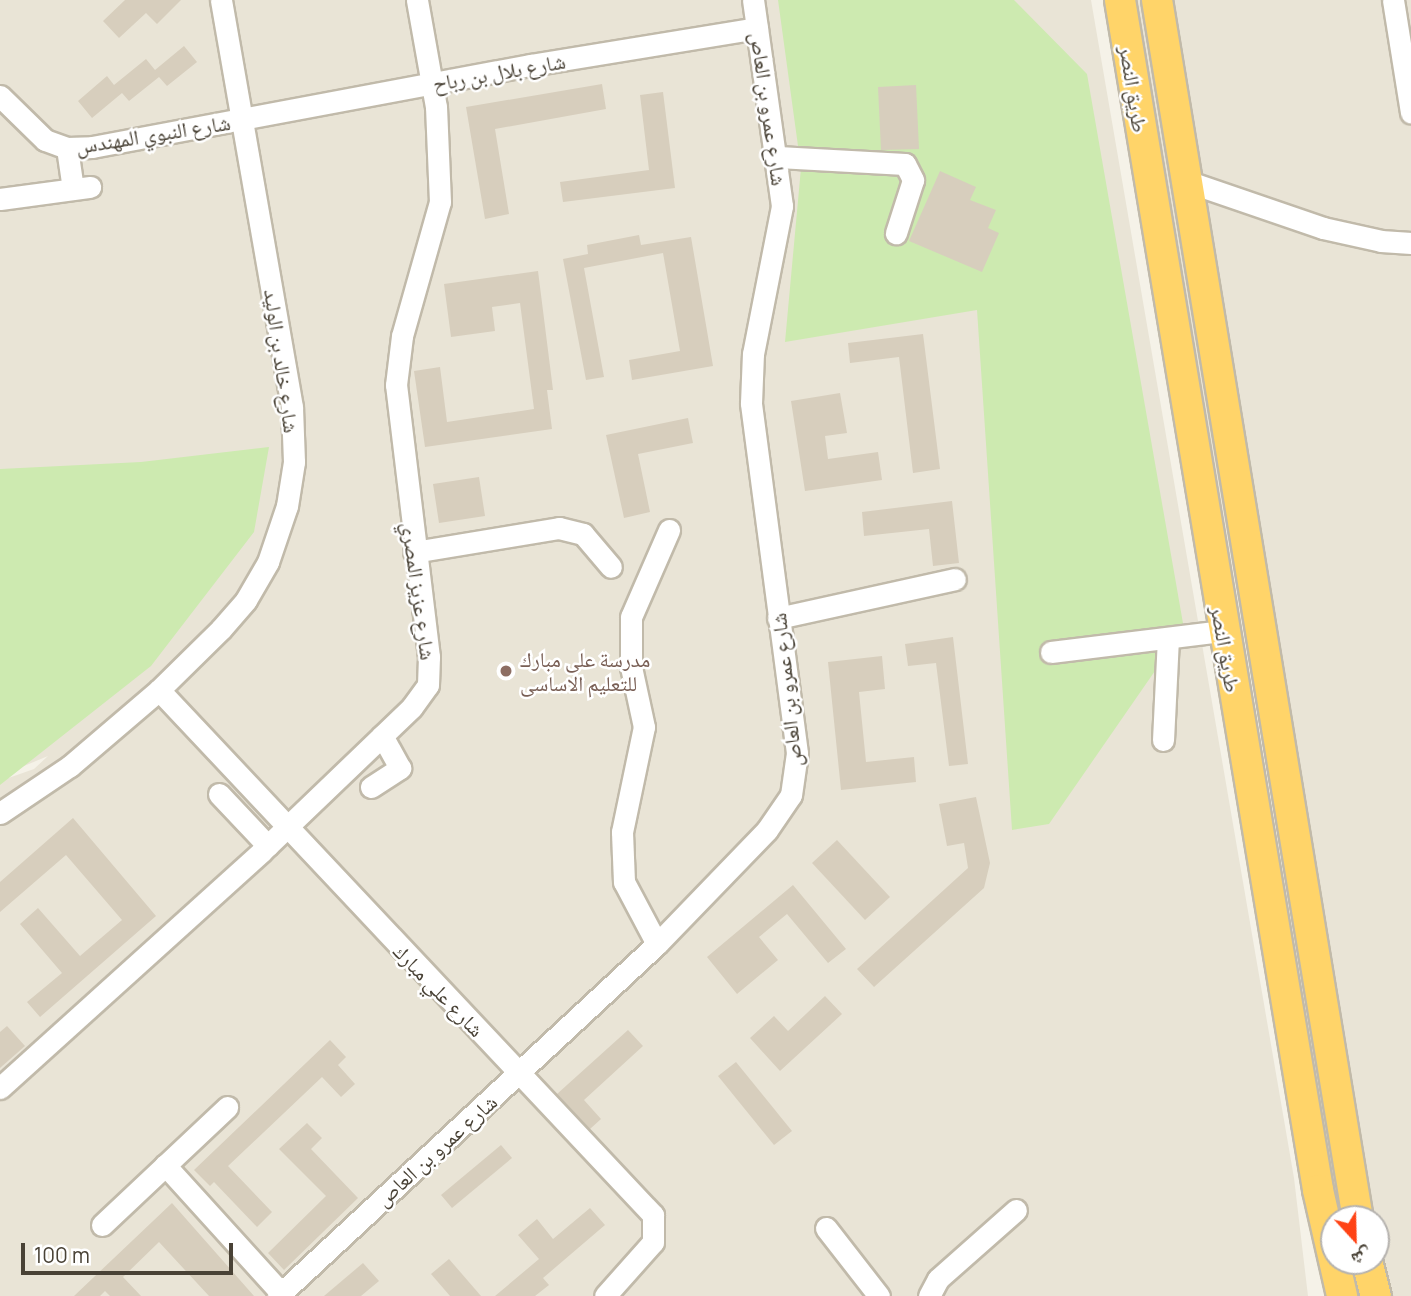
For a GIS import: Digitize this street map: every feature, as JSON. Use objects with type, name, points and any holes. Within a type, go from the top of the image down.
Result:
[{"type":"highway","name":"طريق النصر","points":[[1120,0],[1318,1190],[1342,1296]]},
{"type":"highway","name":"طريق النصر","points":[[1157,0],[1253,601],[1356,1205]]},
{"type":"highway","points":[[1221,618],[1253,601]]},
{"type":"highway","points":[[1371,1275],[1376,1296]]},
{"type":"street","name":"شارع خالد بن الوليد","points":[[0,813],[70,766],[159,691],[246,600],[279,533],[291,483],[292,407],[221,0]]},
{"type":"street","name":"شارع عزيز المصري","points":[[0,1088],[268,846],[422,695],[430,672],[396,386],[402,336],[440,202],[432,84],[417,0]]},
{"type":"street","name":"شارع عمرو بن العاص","points":[[280,1295],[657,944],[767,830],[791,795],[797,753],[751,402],[753,354],[782,206],[778,157],[752,0]]},
{"type":"street","points":[[1393,0],[1406,56],[1411,113]]},
{"type":"street","name":"شارع بلال بن رباح","points":[[241,120],[757,28]]},
{"type":"street","name":"شارع النبوي المهندس","points":[[0,96],[46,140],[67,148],[241,120]]},
{"type":"street","points":[[0,199],[82,188],[67,148]]},
{"type":"street","points":[[778,157],[905,164],[913,180],[896,233]]},
{"type":"street","points":[[1186,181],[1323,228],[1381,242],[1411,243]]},
{"type":"street","points":[[414,552],[559,528],[583,534],[611,567]]},
{"type":"street","points":[[657,944],[624,882],[622,832],[644,727],[631,667],[631,617],[669,530]]},
{"type":"street","points":[[778,618],[955,579]]},
{"type":"street","points":[[1051,652],[1168,638],[1221,618]]},
{"type":"street","points":[[1163,740],[1168,638]]},
{"type":"street","name":"شارع علي مبارك","points":[[159,691],[286,829],[653,1215],[653,1242],[605,1296]]},
{"type":"street","points":[[371,787],[400,768],[382,736]]},
{"type":"street","points":[[219,794],[268,846]]},
{"type":"street","points":[[102,1225],[226,1107]]},
{"type":"street","points":[[165,1165],[280,1295]]},
{"type":"street","points":[[929,1296],[938,1279],[1016,1210]]},
{"type":"street","points":[[827,1228],[879,1296]]},
{"type":"shaded area","points":[[0,0],[1091,0],[1294,1178],[1308,1296],[0,1296],[0,781],[34,769],[48,756],[0,776]]},
{"type":"shaded area","points":[[1136,0],[1411,0],[1411,1296],[1362,1296],[1370,1275],[1390,1275],[1390,1205],[1341,1205]]},
{"type":"green space","points":[[778,0],[1014,0],[1087,74],[1184,629],[1049,824],[1012,830],[977,310],[785,342],[801,168]]},
{"type":"green space","points":[[269,447],[254,532],[151,666],[0,785],[0,469],[141,462]]},
{"type":"building","points":[[125,0],[181,0],[157,24],[146,13],[119,38],[103,21]]},
{"type":"building","points":[[184,46],[197,62],[167,86],[159,77],[129,101],[122,93],[92,118],[78,101],[107,76],[114,85],[146,59],[155,70]]},
{"type":"building","points":[[602,84],[606,109],[495,129],[509,214],[485,219],[466,107]]},
{"type":"building","points":[[916,85],[919,149],[881,150],[878,87]]},
{"type":"building","points":[[663,92],[675,188],[563,202],[560,182],[649,170],[640,95]]},
{"type":"building","points":[[940,171],[976,187],[970,200],[996,210],[988,228],[999,233],[982,272],[909,241]]},
{"type":"building","points":[[639,235],[641,245],[691,237],[713,366],[632,380],[629,360],[680,351],[663,253],[584,268],[604,377],[586,380],[563,259],[588,254],[587,245]]},
{"type":"building","points":[[538,271],[553,390],[547,390],[552,429],[425,447],[414,371],[440,367],[447,422],[534,409],[520,303],[492,307],[495,331],[451,337],[444,284]]},
{"type":"building","points":[[923,334],[940,469],[913,473],[899,357],[850,363],[848,343]]},
{"type":"building","points":[[840,393],[847,433],[825,436],[828,459],[878,452],[882,480],[805,491],[791,401]]},
{"type":"building","points":[[688,418],[693,443],[638,454],[650,512],[624,518],[606,435]]},
{"type":"building","points":[[479,477],[485,516],[439,523],[433,484]]},
{"type":"building","points":[[952,501],[959,563],[933,566],[929,529],[864,536],[862,512]]},
{"type":"building","points":[[953,637],[968,764],[949,766],[936,663],[908,666],[905,644]]},
{"type":"building","points":[[882,656],[885,689],[859,692],[866,762],[914,757],[916,782],[841,790],[828,662]]},
{"type":"building","points":[[976,797],[990,863],[984,888],[874,987],[857,969],[968,868],[964,843],[947,846],[939,804]]},
{"type":"building","points":[[73,818],[156,916],[40,1017],[27,1002],[62,973],[20,924],[38,908],[80,956],[122,920],[66,855],[0,912],[0,882]]},
{"type":"building","points":[[837,840],[890,897],[865,920],[812,863]]},
{"type":"building","points":[[793,885],[846,949],[828,963],[787,914],[759,937],[778,960],[737,994],[707,957]]},
{"type":"building","points":[[825,996],[842,1014],[780,1071],[750,1038],[774,1016],[788,1031]]},
{"type":"building","points":[[7,1026],[25,1046],[0,1068],[0,1032]]},
{"type":"building","points":[[628,1030],[643,1046],[584,1100],[601,1119],[590,1129],[557,1094]]},
{"type":"building","points":[[330,1040],[346,1057],[338,1065],[355,1084],[341,1097],[322,1077],[228,1166],[272,1212],[257,1227],[214,1182],[210,1186],[194,1170]]},
{"type":"building","points":[[736,1062],[792,1131],[774,1145],[718,1076]]},
{"type":"building","points":[[307,1123],[322,1138],[311,1149],[358,1198],[284,1270],[268,1253],[326,1196],[279,1149]]},
{"type":"building","points":[[501,1145],[512,1158],[452,1208],[441,1195]]},
{"type":"building","points":[[172,1203],[254,1296],[209,1296],[159,1242],[123,1277],[141,1296],[110,1296],[105,1291],[100,1296],[74,1296]]},
{"type":"building","points":[[590,1208],[605,1225],[543,1278],[549,1285],[535,1296],[495,1296],[539,1259],[518,1235],[537,1219],[553,1239]]},
{"type":"building","points":[[449,1259],[481,1296],[450,1296],[431,1274]]},
{"type":"building","points":[[363,1263],[379,1281],[361,1296],[324,1296]]},
{"type":"place","name":"مدرسة على مبارك للتعليم الاساسى","points":[[506,671]]}]
